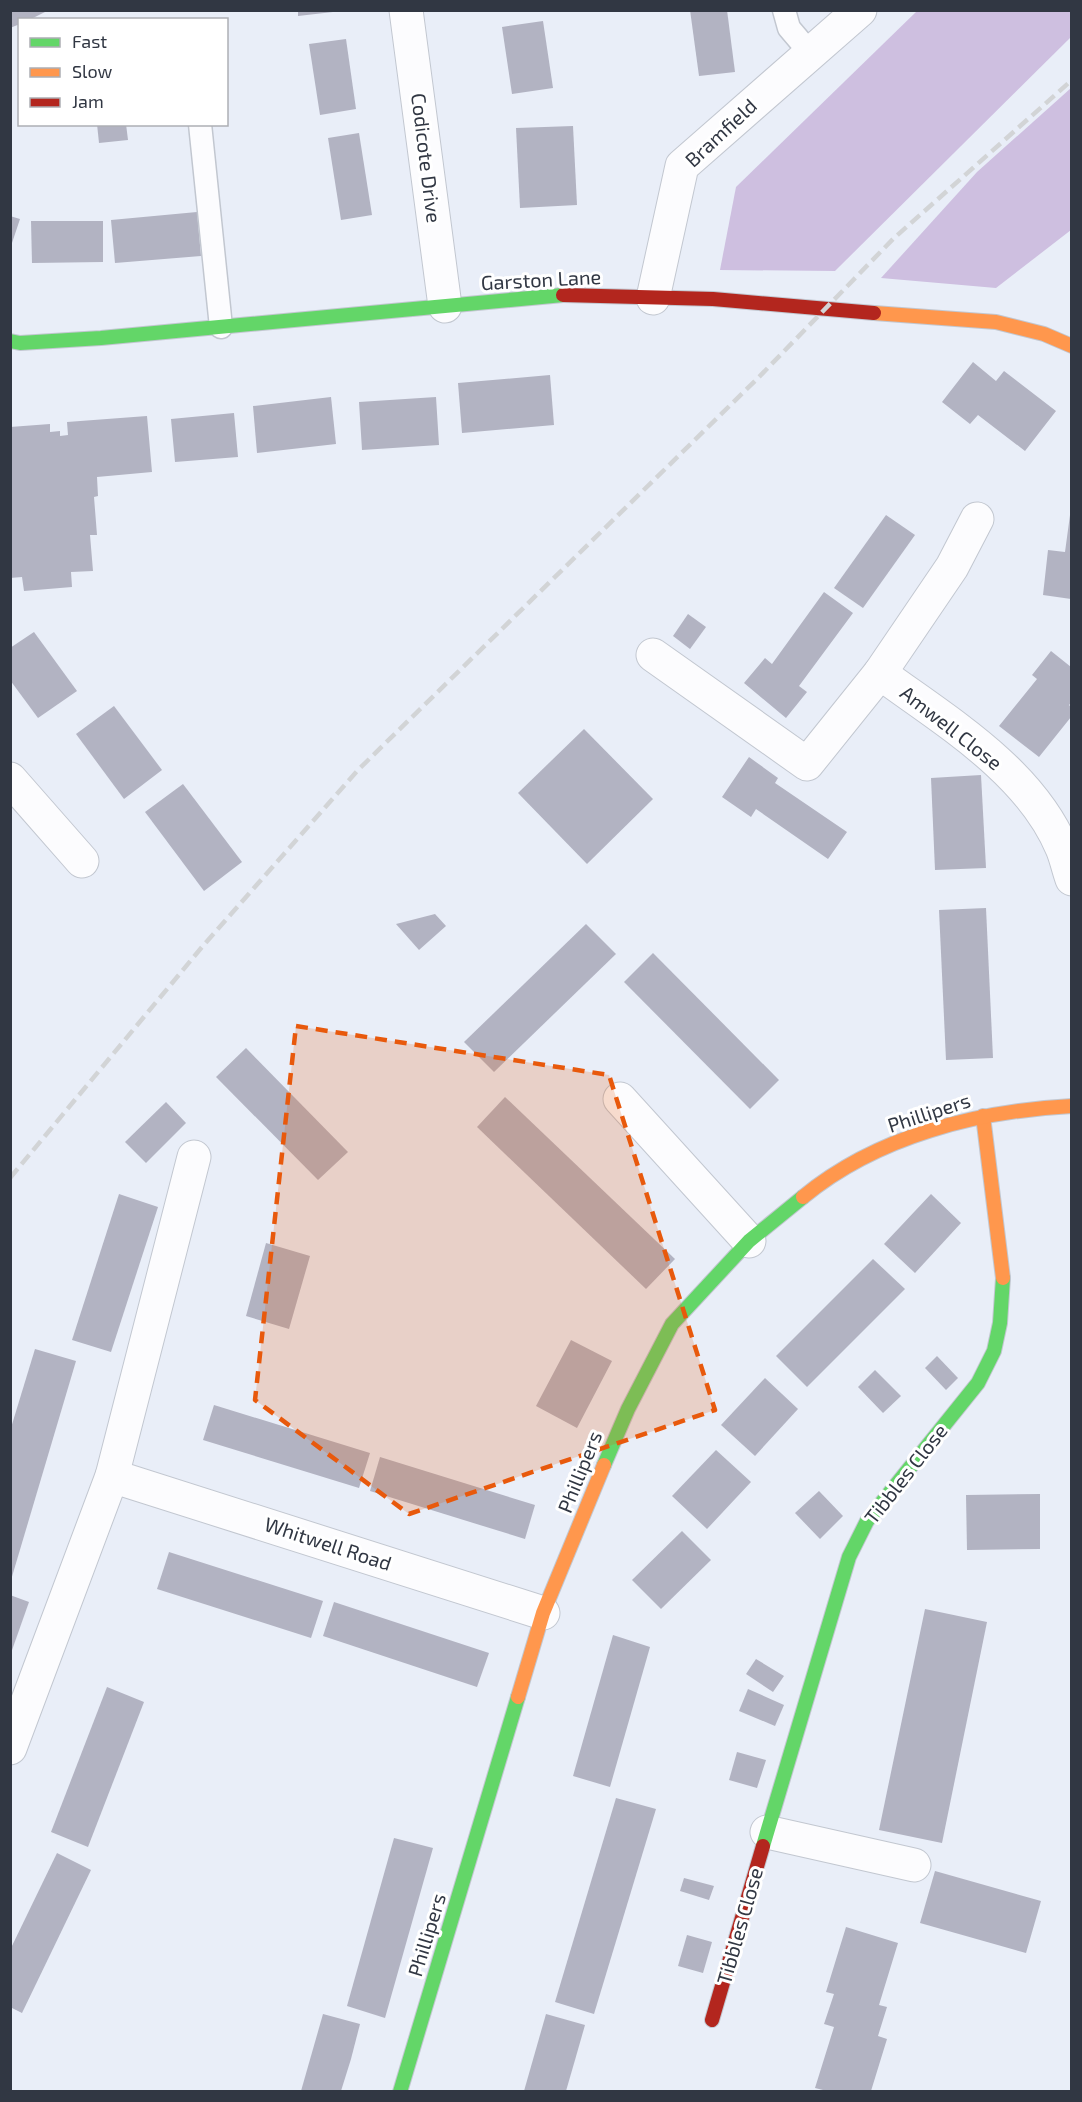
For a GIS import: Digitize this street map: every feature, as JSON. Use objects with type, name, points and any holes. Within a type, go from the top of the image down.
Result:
[{"type":"street","name":"Codicote Drive","points":[[406,10],[445,306]]},
{"type":"street","name":"Bramfield","points":[[653,298],[682,166],[860,10]]},
{"type":"street","name":"Garston Lane","points":[[10,341],[20,343],[101,338],[565,295],[713,299],[996,322],[1044,334],[1071,346]]},
{"type":"street","points":[[653,655],[807,764],[880,673],[952,567],[977,519]]},
{"type":"street","name":"Amwell Close","points":[[880,673],[998,761],[1035,802],[1061,847],[1071,879]]},
{"type":"street","points":[[10,779],[82,861]]},
{"type":"street","points":[[620,1099],[749,1241]]},
{"type":"street","name":"Phillipers","points":[[400,2091],[543,1613],[628,1409],[672,1324],[749,1241],[814,1188],[869,1154],[924,1133],[983,1116],[1031,1108],[1071,1106]]},
{"type":"street","name":"Tibbles Close","points":[[712,2020],[849,1557],[867,1521],[978,1383],[994,1351],[1004,1285],[983,1116]]},
{"type":"street","points":[[10,1749],[112,1476],[194,1157]]},
{"type":"street","name":"Whitwell Road","points":[[112,1476],[543,1613]]},
{"type":"street","points":[[767,1832],[914,1865]]},
{"type":"lane","points":[[784,10],[789,28],[811,54]]},
{"type":"lane","points":[[200,126],[221,327]]},
{"type":"highlighted area","points":[[296,1026],[609,1075],[715,1410],[409,1514],[255,1400]]},
{"type":"shaded area","points":[[917,11],[1071,11],[1071,37],[835,271],[720,270],[736,187]]},
{"type":"shaded area","points":[[1071,88],[1071,230],[996,288],[881,278],[977,172]]},
{"type":"building","points":[[10,10],[49,10],[33,18],[18,18],[18,25],[10,28]]},
{"type":"building","points":[[298,10],[333,10],[333,12],[298,16]]},
{"type":"building","points":[[690,10],[727,10],[735,72],[699,76]]},
{"type":"building","points":[[543,21],[553,88],[512,94],[502,27]]},
{"type":"building","points":[[346,39],[356,109],[320,115],[309,44]]},
{"type":"building","points":[[97,126],[126,126],[128,140],[99,143]]},
{"type":"building","points":[[573,126],[577,205],[520,208],[516,128]]},
{"type":"building","points":[[359,133],[372,215],[341,220],[328,138]]},
{"type":"building","points":[[197,212],[201,256],[115,263],[111,220]]},
{"type":"building","points":[[10,216],[20,219],[11,246],[10,246]]},
{"type":"building","points":[[31,221],[103,221],[103,262],[32,263]]},
{"type":"building","points":[[973,362],[996,381],[1004,371],[1056,411],[1025,451],[978,415],[970,424],[942,402]]},
{"type":"building","points":[[550,375],[554,425],[462,433],[458,383]]},
{"type":"building","points":[[331,397],[336,444],[257,453],[253,406]]},
{"type":"building","points":[[436,397],[439,445],[362,450],[359,402]]},
{"type":"building","points":[[234,413],[238,457],[175,462],[171,419]]},
{"type":"building","points":[[147,416],[152,472],[97,477],[98,496],[94,497],[97,535],[90,535],[93,571],[71,572],[72,587],[24,591],[22,577],[10,578],[10,427],[50,424],[50,432],[60,431],[60,436],[68,435],[67,422]]},
{"type":"building","points":[[886,515],[915,535],[863,608],[834,588]]},
{"type":"building","points":[[1070,515],[1071,599],[1043,595],[1048,550],[1065,552]]},
{"type":"building","points":[[824,592],[853,613],[799,686],[807,692],[786,718],[744,683],[765,658],[772,664]]},
{"type":"building","points":[[688,614],[706,627],[690,649],[673,636]]},
{"type":"building","points":[[34,632],[77,691],[38,718],[10,680],[10,648]]},
{"type":"building","points":[[1051,651],[1071,667],[1071,703],[1069,705],[1071,717],[1039,757],[999,726],[1037,679],[1032,675]]},
{"type":"building","points":[[114,706],[162,770],[124,799],[76,734]]},
{"type":"building","points":[[584,729],[653,799],[587,864],[518,793]]},
{"type":"building","points":[[749,757],[778,778],[775,783],[847,832],[828,859],[756,809],[751,817],[722,797]]},
{"type":"building","points":[[981,775],[986,868],[935,870],[931,778]]},
{"type":"building","points":[[183,784],[242,862],[204,891],[145,812]]},
{"type":"building","points":[[986,908],[993,1058],[946,1060],[939,910]]},
{"type":"building","points":[[435,914],[446,926],[419,950],[396,924]]},
{"type":"building","points":[[586,924],[616,954],[494,1072],[464,1042]]},
{"type":"building","points":[[653,953],[779,1080],[750,1109],[624,982]]},
{"type":"building","points":[[246,1048],[348,1152],[318,1180],[216,1077]]},
{"type":"building","points":[[505,1097],[675,1259],[646,1289],[477,1127]]},
{"type":"building","points":[[166,1102],[186,1123],[146,1163],[125,1142]]},
{"type":"building","points":[[119,1194],[158,1207],[111,1352],[72,1340]]},
{"type":"building","points":[[931,1194],[961,1223],[915,1273],[884,1244]]},
{"type":"building","points":[[266,1243],[310,1256],[289,1329],[246,1316]]},
{"type":"building","points":[[873,1259],[905,1289],[807,1387],[776,1356]]},
{"type":"building","points":[[571,1340],[612,1361],[577,1428],[536,1406]]},
{"type":"building","points":[[35,1349],[76,1361],[11,1580],[10,1431]]},
{"type":"building","points":[[937,1356],[958,1378],[946,1390],[925,1368]]},
{"type":"building","points":[[875,1370],[901,1396],[883,1413],[858,1387]]},
{"type":"building","points":[[765,1378],[798,1409],[755,1456],[721,1425]]},
{"type":"building","points":[[214,1405],[370,1453],[359,1488],[203,1440]]},
{"type":"building","points":[[716,1450],[751,1482],[707,1529],[672,1496]]},
{"type":"building","points":[[380,1457],[535,1505],[525,1539],[370,1491]]},
{"type":"building","points":[[819,1491],[843,1516],[820,1539],[795,1513]]},
{"type":"building","points":[[1040,1494],[1040,1549],[967,1550],[966,1495]]},
{"type":"building","points":[[682,1531],[711,1560],[661,1609],[632,1580]]},
{"type":"building","points":[[169,1552],[323,1601],[311,1638],[157,1589]]},
{"type":"building","points":[[10,1595],[29,1602],[11,1653],[10,1653]]},
{"type":"building","points":[[334,1602],[489,1653],[477,1687],[323,1636]]},
{"type":"building","points":[[925,1609],[987,1622],[942,1843],[879,1830]]},
{"type":"building","points":[[613,1635],[650,1647],[610,1787],[573,1776]]},
{"type":"building","points":[[756,1659],[784,1676],[773,1692],[746,1674]]},
{"type":"building","points":[[107,1687],[144,1702],[88,1847],[51,1832]]},
{"type":"building","points":[[748,1689],[784,1705],[775,1726],[739,1711]]},
{"type":"building","points":[[737,1752],[766,1760],[757,1788],[729,1780]]},
{"type":"building","points":[[616,1798],[656,1809],[594,2014],[555,2002]]},
{"type":"building","points":[[394,1838],[433,1848],[385,2018],[347,2006]]},
{"type":"building","points":[[57,1853],[91,1870],[22,2013],[10,2007],[10,1950]]},
{"type":"building","points":[[935,1871],[1041,1901],[1026,1953],[920,1923]]},
{"type":"building","points":[[684,1878],[714,1886],[709,1900],[680,1891]]},
{"type":"building","points":[[846,1927],[898,1943],[879,2005],[887,2007],[878,2036],[887,2039],[871,2091],[827,2091],[815,2088],[834,2027],[824,2024],[834,1994],[826,1992]]},
{"type":"building","points":[[687,1935],[712,1942],[703,1973],[678,1966]]},
{"type":"building","points":[[323,2014],[360,2024],[351,2059],[341,2091],[301,2091]]},
{"type":"building","points":[[546,2014],[585,2025],[566,2091],[524,2091]]},
{"type":"railway","points":[[10,1178],[202,947],[358,770],[759,377],[893,239],[1072,80]]},
{"type":"traffic: fast","points":[[10,341],[20,343],[101,338],[563,295]]},
{"type":"traffic: fast","points":[[604,1465],[628,1409],[672,1324],[749,1241],[803,1197]]},
{"type":"traffic: fast","points":[[763,1846],[849,1557],[867,1521],[978,1383],[994,1351],[1000,1323],[1003,1278]]},
{"type":"traffic: fast","points":[[400,2092],[518,1697]]},
{"type":"traffic: slow","points":[[874,313],[996,322],[1044,334],[1072,346]]},
{"type":"traffic: slow","points":[[803,1197],[832,1176],[863,1158],[930,1130],[1000,1114],[1072,1106]]},
{"type":"traffic: slow","points":[[983,1116],[1003,1278]]},
{"type":"traffic: slow","points":[[518,1697],[543,1613],[604,1465]]},
{"type":"traffic: jam","points":[[563,295],[713,299],[874,313]]},
{"type":"traffic: jam","points":[[712,2020],[763,1846]]}]
